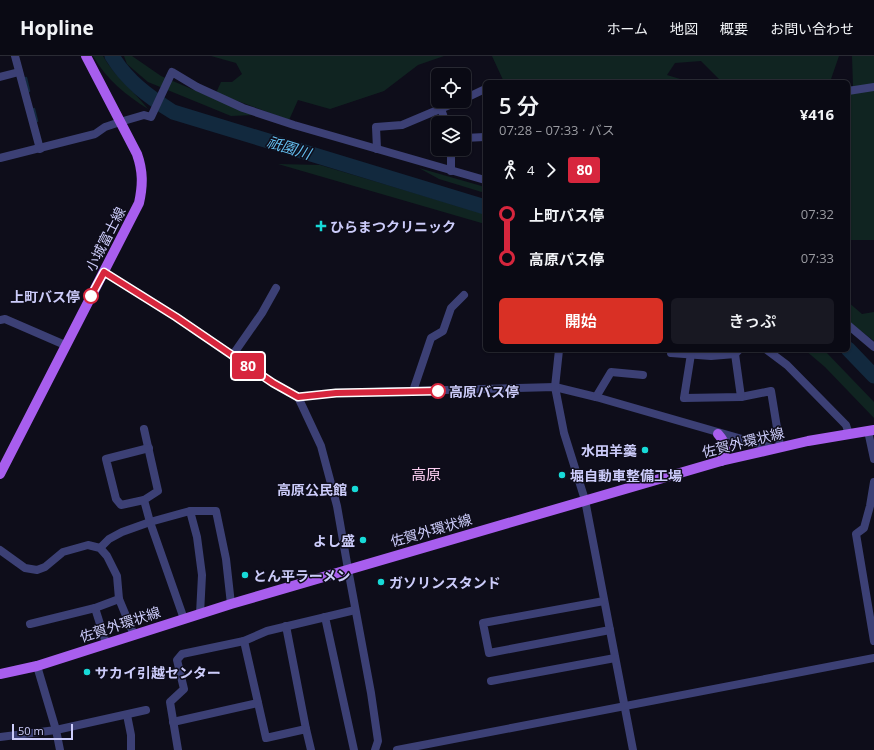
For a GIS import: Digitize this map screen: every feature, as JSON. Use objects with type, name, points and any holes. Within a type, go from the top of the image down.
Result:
[{"type":"main road","name":"小城富士線","points":[[0,474],[139,203],[142,191],[141,167],[86,56]]},
{"type":"main road","name":"佐賀外環状線","points":[[0,674],[37,666],[231,604],[721,461],[776,447],[871,431]]},
{"type":"main road","points":[[718,434],[724,441],[726,447],[725,454],[721,461]]},
{"type":"street","points":[[15,56],[40,149]]},
{"type":"street","points":[[0,77],[20,72]]},
{"type":"street","points":[[0,158],[94,134],[105,127],[144,115],[151,117],[172,72],[197,87],[243,108],[294,125],[483,179]]},
{"type":"street","points":[[850,90],[874,87]]},
{"type":"street","points":[[471,96],[483,91]]},
{"type":"street","points":[[377,149],[376,126],[402,125],[441,109],[444,116]]},
{"type":"street","points":[[471,138],[483,137]]},
{"type":"street","points":[[451,156],[451,171]]},
{"type":"street","points":[[104,272],[176,317],[273,383],[298,397],[336,393],[555,387],[596,397],[718,434],[776,447],[771,392],[741,397],[684,398],[691,354]]},
{"type":"street","points":[[232,356],[262,313],[276,288]]},
{"type":"street","points":[[413,391],[431,338],[443,331],[451,308],[464,295]]},
{"type":"street","points":[[0,320],[5,319],[65,345]]},
{"type":"street","points":[[850,327],[874,347]]},
{"type":"street","points":[[559,352],[555,387],[564,433],[585,500],[633,750]]},
{"type":"street","points":[[671,353],[711,356],[737,352],[741,397]]},
{"type":"street","points":[[770,352],[787,366],[846,424],[849,434]]},
{"type":"street","points":[[596,397],[611,372],[643,375]]},
{"type":"street","points":[[298,397],[321,446],[337,506],[354,610],[372,693],[378,741],[375,750]]},
{"type":"street","points":[[144,429],[149,448],[158,491],[144,500],[121,505],[116,499],[106,459],[149,448]]},
{"type":"street","points":[[871,431],[874,459]]},
{"type":"street","points":[[874,482],[864,528],[856,534],[874,641]]},
{"type":"street","points":[[144,500],[150,522],[184,619]]},
{"type":"street","points":[[190,511],[196,536],[202,574],[200,614]]},
{"type":"street","points":[[100,548],[109,539],[122,532],[150,522],[190,511],[216,511],[226,559],[231,604]]},
{"type":"street","points":[[0,550],[25,568],[37,570],[44,567],[63,552],[88,545],[100,548],[107,556],[117,576],[118,599],[134,634]]},
{"type":"street","points":[[30,624],[94,608],[118,599]]},
{"type":"street","points":[[604,601],[483,623],[489,653],[610,630]]},
{"type":"street","points":[[94,608],[106,643]]},
{"type":"street","points":[[178,750],[170,702],[184,689],[177,660],[182,654],[244,641],[267,631],[354,610]]},
{"type":"street","points":[[325,617],[354,750]]},
{"type":"street","points":[[286,626],[311,750]]},
{"type":"street","points":[[244,641],[266,738],[306,729]]},
{"type":"street","points":[[491,681],[615,658]]},
{"type":"street","points":[[397,750],[874,658]]},
{"type":"street","points":[[37,666],[56,730],[60,750]]},
{"type":"street","points":[[173,722],[258,703]]},
{"type":"street","points":[[0,737],[56,730],[146,710]]},
{"type":"street","points":[[127,715],[131,735],[131,750]]},
{"type":"green space","points":[[93,56],[103,56],[118,77],[148,109],[117,86],[104,72]]},
{"type":"green space","points":[[124,56],[132,56],[161,76],[253,115],[231,116],[148,82],[127,64]]},
{"type":"green space","points":[[211,56],[444,56],[418,65],[384,91],[330,109],[298,100],[289,120],[216,93],[221,82],[232,82],[242,74],[236,63]]},
{"type":"green space","points":[[492,56],[839,56],[831,80],[720,80],[701,61],[675,63],[667,75],[683,80],[503,80]]},
{"type":"green space","points":[[852,56],[874,56],[874,240],[850,240],[850,86],[853,86]]},
{"type":"green space","points":[[278,164],[320,165],[483,213],[483,223]]},
{"type":"green space","points":[[419,168],[483,186],[483,192],[439,179]]},
{"type":"green space","points":[[850,304],[862,314],[874,312],[874,341],[850,323]]},
{"type":"green space","points":[[807,352],[826,352],[874,402],[874,418],[825,367]]},
{"type":"waterway","name":"祇園川","points":[[112,56],[124,73],[139,88],[173,112],[483,206]]},
{"type":"waterway","points":[[26,78],[29,91]]},
{"type":"waterway","points":[[34,109],[37,121]]},
{"type":"waterway","name":"祇園川","points":[[850,351],[874,376]]},
{"type":"bus line","name":"80","points":[[91,296],[104,272],[172,316],[176,317],[273,383],[298,397],[336,393],[438,391]]},
{"type":"place","name":"ひらまつクリニック","points":[[321,226]]},
{"type":"place","name":"上町バス停","points":[[91,296]]},
{"type":"place","name":"高原バス停","points":[[438,391]]},
{"type":"place","name":"水田羊羹","points":[[645,450]]},
{"type":"place","name":"堀自動車整備工場","points":[[562,475]]},
{"type":"place","name":"高原公民館","points":[[355,489]]},
{"type":"place","name":"よし盛","points":[[363,540]]},
{"type":"place","name":"とん平ラーメン","points":[[245,575]]},
{"type":"place","name":"ガソリンスタンド","points":[[381,582]]},
{"type":"place","name":"サカイ引越センター","points":[[87,672]]},
{"type":"district","name":"高原","points":[[426,474]]}]
